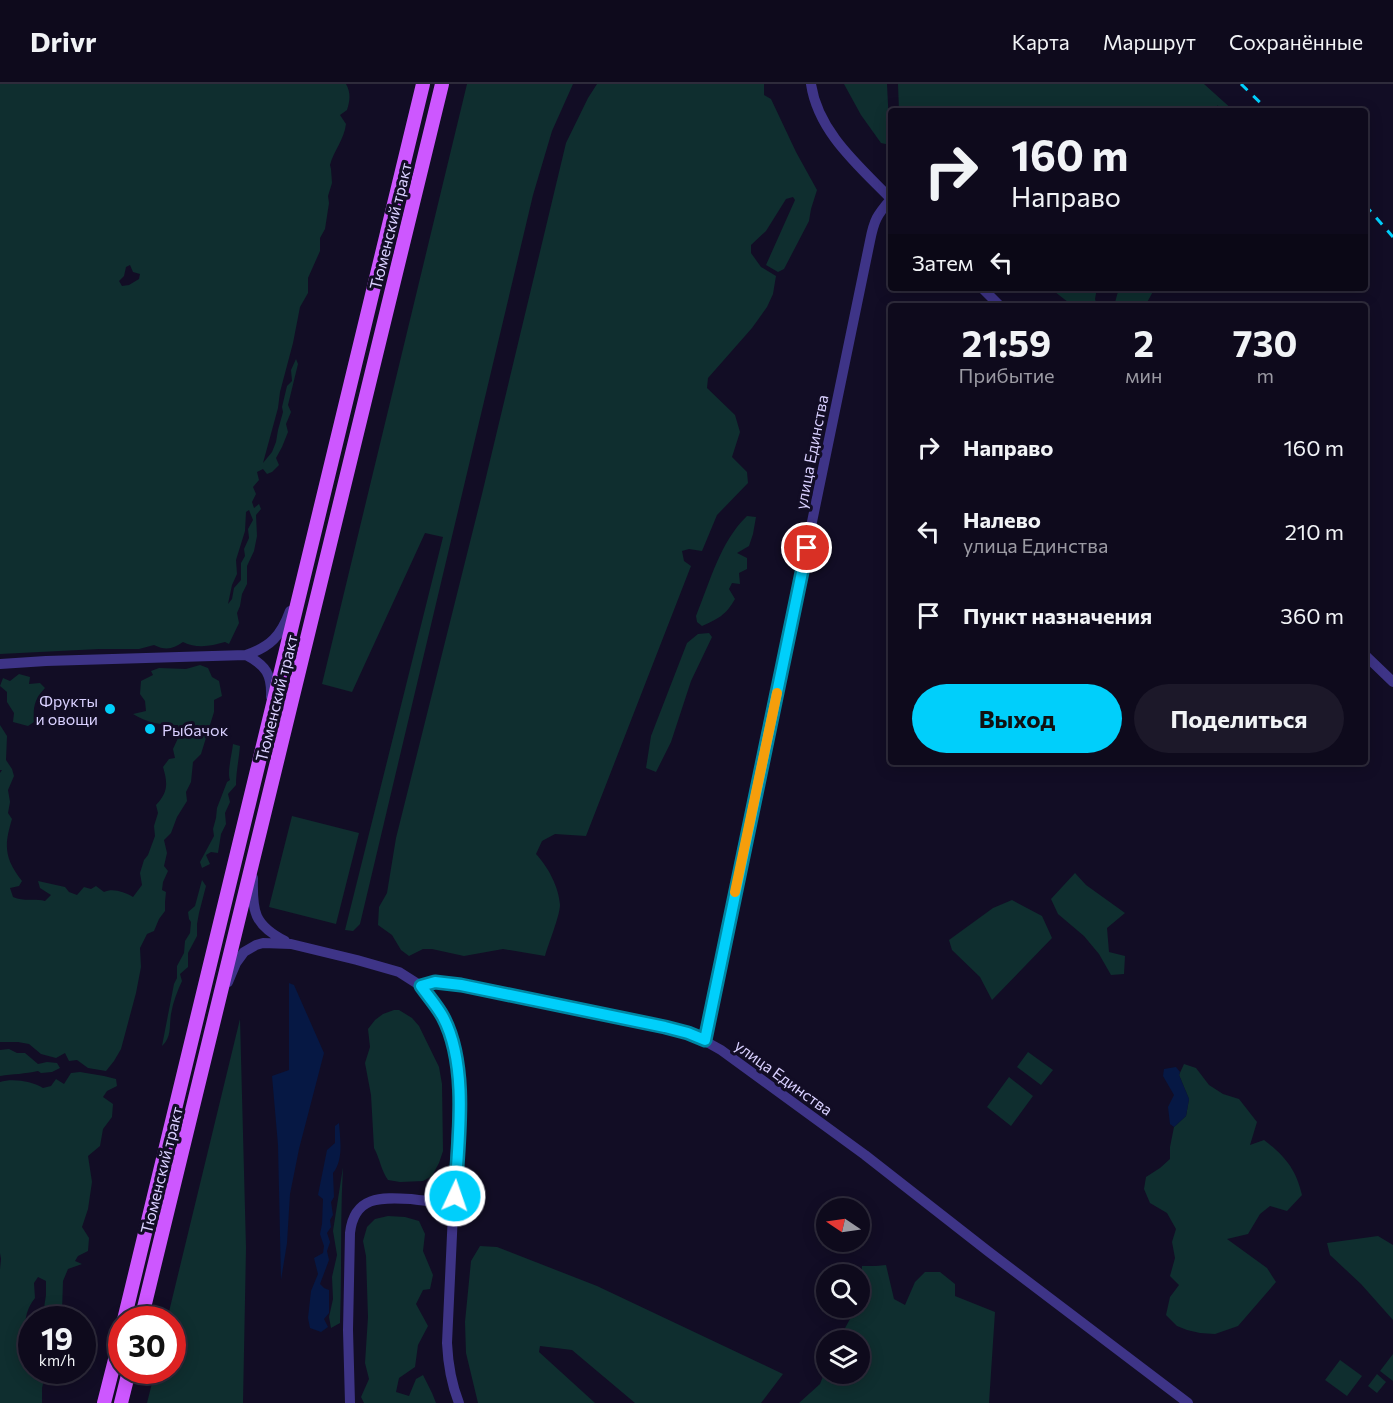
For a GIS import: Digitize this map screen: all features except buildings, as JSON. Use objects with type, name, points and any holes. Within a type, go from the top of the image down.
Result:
[{"type":"main road","name":"Тюменский тракт","points":[[127,1306],[423,84]]},
{"type":"main road","name":"Тюменский тракт","points":[[144,1306],[442,84]]},
{"type":"main road","points":[[104,1403],[109,1384]]},
{"type":"main road","points":[[121,1403],[126,1384]]},
{"type":"street","points":[[811,84],[822,119],[833,137],[888,196]]},
{"type":"street","name":"улица Единства","points":[[888,202],[878,213],[870,241],[705,1040],[865,1155],[1188,1403]]},
{"type":"street","points":[[985,291],[997,303]]},
{"type":"street","points":[[0,664],[246,655],[272,642],[283,629],[308,562]]},
{"type":"street","points":[[246,655],[262,665],[270,678],[269,723]]},
{"type":"street","points":[[1368,658],[1393,682]]},
{"type":"street","points":[[253,861],[254,908],[266,930],[291,944],[399,972],[421,986],[443,1017],[453,1042],[458,1066],[459,1098],[448,1357],[449,1371],[459,1403]]},
{"type":"street","points":[[218,1004],[236,963],[244,952],[264,943],[291,944]]},
{"type":"street","points":[[421,986],[435,982],[461,985],[665,1027],[705,1040]]},
{"type":"street","points":[[350,1403],[348,1330],[350,1233],[355,1215],[365,1203],[383,1198],[454,1203]]},
{"type":"green space","points":[[0,84],[346,84],[349,103],[347,110],[340,115],[346,124],[330,165],[332,183],[328,196],[325,229],[320,238],[320,251],[308,278],[308,293],[300,307],[278,408],[263,463],[272,452],[276,442],[287,386],[292,381],[291,370],[296,359],[298,364],[288,405],[291,412],[286,424],[288,432],[276,458],[279,465],[267,474],[263,469],[257,472],[259,480],[253,487],[256,494],[252,502],[254,508],[259,504],[261,509],[256,515],[257,536],[254,551],[247,566],[247,584],[237,613],[239,623],[229,644],[225,642],[199,646],[183,642],[169,648],[154,645],[139,649],[0,654]],"holes":[[[130,265],[133,272],[140,274],[139,279],[122,286],[119,281],[124,276],[126,267]],[[249,510],[253,520],[248,529],[249,538],[241,563],[241,580],[234,588],[232,599],[228,604],[237,574],[236,560],[245,531],[246,512]]]},
{"type":"green space","points":[[467,84],[573,84],[552,131],[533,195],[360,924],[353,931],[345,930],[443,537],[425,533],[352,692],[322,684]]},
{"type":"green space","points":[[597,84],[764,84],[764,95],[771,99],[817,190],[809,221],[784,269],[778,272],[766,265],[795,200],[793,197],[786,199],[766,231],[751,245],[751,253],[761,267],[776,276],[773,294],[752,328],[708,378],[707,388],[735,415],[740,432],[732,457],[747,472],[748,483],[717,515],[702,551],[689,549],[682,551],[684,561],[691,566],[586,836],[555,834],[542,841],[536,854],[552,878],[558,891],[560,905],[545,956],[503,949],[464,956],[423,949],[409,956],[401,950],[392,935],[378,925],[379,907],[387,893],[396,838],[482,494],[566,143]]},
{"type":"green space","points":[[844,84],[887,84],[888,145],[881,143],[861,115]]},
{"type":"green space","points":[[898,84],[1204,84],[1231,108],[1221,108],[1217,105],[1219,108],[899,108]]},
{"type":"green space","points":[[1054,291],[1096,291],[1096,303],[1069,303]]},
{"type":"green space","points":[[1118,291],[1153,291],[1147,303],[1115,303]]},
{"type":"green space","points":[[747,516],[756,517],[749,546],[737,553],[747,558],[747,569],[739,573],[740,584],[732,583],[729,589],[735,599],[721,616],[702,626],[697,622],[696,616],[711,576],[730,538]]},
{"type":"green space","points":[[709,633],[712,637],[691,681],[671,742],[656,772],[646,768],[651,736],[687,643],[698,634]]},
{"type":"green space","points":[[200,665],[208,668],[212,677],[219,681],[222,696],[214,700],[214,712],[201,754],[193,762],[191,782],[186,792],[187,801],[171,833],[164,840],[167,853],[164,866],[168,871],[162,890],[166,892],[165,911],[154,931],[147,934],[140,948],[141,967],[121,1049],[106,1071],[88,1068],[77,1060],[69,1061],[65,1053],[56,1058],[41,1054],[29,1044],[0,1042],[0,773],[2,770],[0,770],[0,725],[7,736],[6,760],[14,776],[8,790],[10,802],[8,813],[12,819],[7,851],[22,881],[19,886],[10,888],[13,897],[45,901],[51,895],[40,888],[38,881],[65,887],[69,892],[77,895],[84,887],[91,889],[96,886],[104,892],[118,891],[133,897],[142,885],[140,873],[155,836],[154,826],[158,813],[156,805],[166,788],[163,767],[169,759],[175,758],[173,749],[179,736],[178,725],[155,723],[133,714],[146,711],[145,701],[140,694],[141,681],[153,675],[151,671],[159,668],[186,669]]},
{"type":"green space","points":[[19,674],[30,677],[29,684],[40,683],[45,688],[35,704],[34,722],[28,726],[13,722],[14,713],[7,702],[7,692],[0,686],[3,678],[10,681]]},
{"type":"green space","points":[[233,744],[240,746],[236,785],[228,794],[230,802],[225,813],[226,824],[221,834],[218,853],[211,852],[206,855],[210,864],[202,868],[200,862],[214,836],[217,808],[227,782],[230,780],[229,768]]},
{"type":"green space","points":[[292,816],[359,833],[336,924],[269,907]]},
{"type":"green space","points":[[1075,873],[1086,885],[1125,913],[1107,928],[1109,952],[1125,956],[1124,974],[1111,975],[1099,954],[1084,936],[1058,914],[1051,899]]},
{"type":"green space","points":[[202,880],[206,886],[197,924],[197,936],[188,953],[188,967],[180,974],[182,981],[173,1005],[169,1035],[162,1046],[177,978],[177,966],[190,933],[191,922],[188,912],[195,906]]},
{"type":"green space","points":[[1012,900],[1042,916],[1052,938],[992,1000],[980,977],[952,950],[949,940],[993,908]]},
{"type":"green space","points":[[399,1010],[412,1018],[419,1026],[439,1067],[442,1084],[443,1151],[432,1176],[423,1181],[388,1180],[374,1148],[371,1095],[365,1063],[370,1047],[368,1029],[383,1014]]},
{"type":"green space","points":[[240,1019],[246,1248],[243,1403],[147,1403],[152,1384],[186,1384],[186,1306],[170,1306]]},
{"type":"green space","points":[[9,1049],[17,1053],[25,1053],[38,1064],[57,1063],[60,1068],[52,1072],[38,1071],[0,1076],[0,1050]]},
{"type":"green space","points":[[1028,1052],[1053,1070],[1041,1085],[1017,1067]]},
{"type":"green space","points":[[1184,1064],[1196,1068],[1209,1085],[1223,1094],[1239,1099],[1257,1122],[1250,1145],[1264,1140],[1278,1152],[1293,1170],[1302,1195],[1287,1211],[1270,1206],[1260,1214],[1248,1234],[1227,1239],[1267,1268],[1276,1282],[1238,1326],[1215,1334],[1187,1330],[1177,1326],[1166,1315],[1170,1297],[1179,1285],[1170,1276],[1175,1258],[1172,1242],[1176,1229],[1167,1213],[1150,1203],[1144,1189],[1146,1177],[1170,1159],[1174,1127],[1186,1116],[1189,1099],[1179,1075]]},
{"type":"green space","points":[[80,1072],[116,1079],[117,1086],[107,1091],[103,1097],[113,1104],[112,1117],[103,1129],[100,1146],[88,1156],[92,1182],[88,1209],[82,1227],[89,1238],[88,1251],[78,1256],[75,1261],[82,1264],[68,1269],[63,1281],[62,1306],[44,1306],[46,1281],[38,1277],[34,1283],[35,1298],[30,1306],[18,1306],[18,1384],[43,1384],[42,1403],[0,1403],[0,1082],[22,1081],[43,1088],[51,1086],[56,1079],[64,1084],[71,1073]]},
{"type":"green space","points":[[1009,1077],[1033,1096],[1011,1126],[987,1107]]},
{"type":"green space","points":[[343,1167],[340,1323],[331,1328],[329,1317],[333,1299],[332,1277],[337,1255],[333,1231]]},
{"type":"green space","points":[[388,1216],[419,1221],[425,1234],[423,1251],[433,1275],[430,1289],[423,1290],[416,1304],[428,1326],[418,1345],[415,1367],[399,1378],[396,1392],[409,1396],[416,1379],[423,1375],[436,1403],[364,1403],[361,1397],[369,1379],[365,1363],[368,1317],[366,1256],[363,1241],[367,1227],[375,1219]]},
{"type":"green space","points":[[1378,1236],[1393,1245],[1393,1320],[1361,1284],[1330,1255],[1327,1243]]},
{"type":"green space","points":[[480,1246],[497,1247],[597,1286],[783,1374],[761,1403],[635,1403],[572,1350],[540,1346],[539,1352],[595,1403],[478,1403],[466,1353],[465,1322],[471,1261]]},
{"type":"green space","points":[[886,1265],[894,1299],[905,1305],[915,1282],[925,1272],[940,1272],[955,1284],[955,1296],[995,1312],[989,1403],[799,1403],[820,1384],[870,1384],[870,1330],[844,1330],[851,1318],[870,1318],[870,1266]]},
{"type":"green space","points":[[1393,1354],[1393,1381],[1380,1371]]},
{"type":"green space","points":[[1340,1360],[1362,1376],[1347,1396],[1325,1380]]},
{"type":"green space","points":[[1377,1374],[1386,1382],[1377,1393],[1368,1386]]},
{"type":"water","points":[[289,983],[294,985],[324,1053],[290,1194],[287,1243],[281,1280],[278,1145],[272,1076],[289,1070]]},
{"type":"water","points":[[1176,1067],[1180,1072],[1179,1075],[1189,1099],[1186,1116],[1174,1127],[1170,1124],[1168,1107],[1174,1095],[1163,1076],[1164,1069]]},
{"type":"water","points":[[339,1123],[340,1155],[333,1173],[334,1197],[331,1202],[333,1215],[330,1220],[331,1227],[327,1233],[330,1242],[327,1251],[329,1260],[320,1284],[329,1290],[329,1313],[324,1319],[328,1327],[321,1332],[310,1328],[308,1318],[311,1291],[318,1274],[314,1258],[323,1253],[324,1246],[320,1234],[323,1199],[318,1195],[327,1150],[335,1143],[335,1126]]},
{"type":"railway","points":[[1241,84],[1266,108]]},
{"type":"railway","points":[[1368,208],[1393,237]]},
{"type":"slow traffic","points":[[735,892],[777,693]]},
{"type":"place","name":"Фрукты и овощи","points":[[110,709]]},
{"type":"place","name":"Рыбачок","points":[[150,729]]},
{"type":"route","points":[[455,1196],[458,1066],[453,1042],[443,1017],[421,986],[435,982],[461,985],[665,1027],[705,1040],[807,548]]}]
